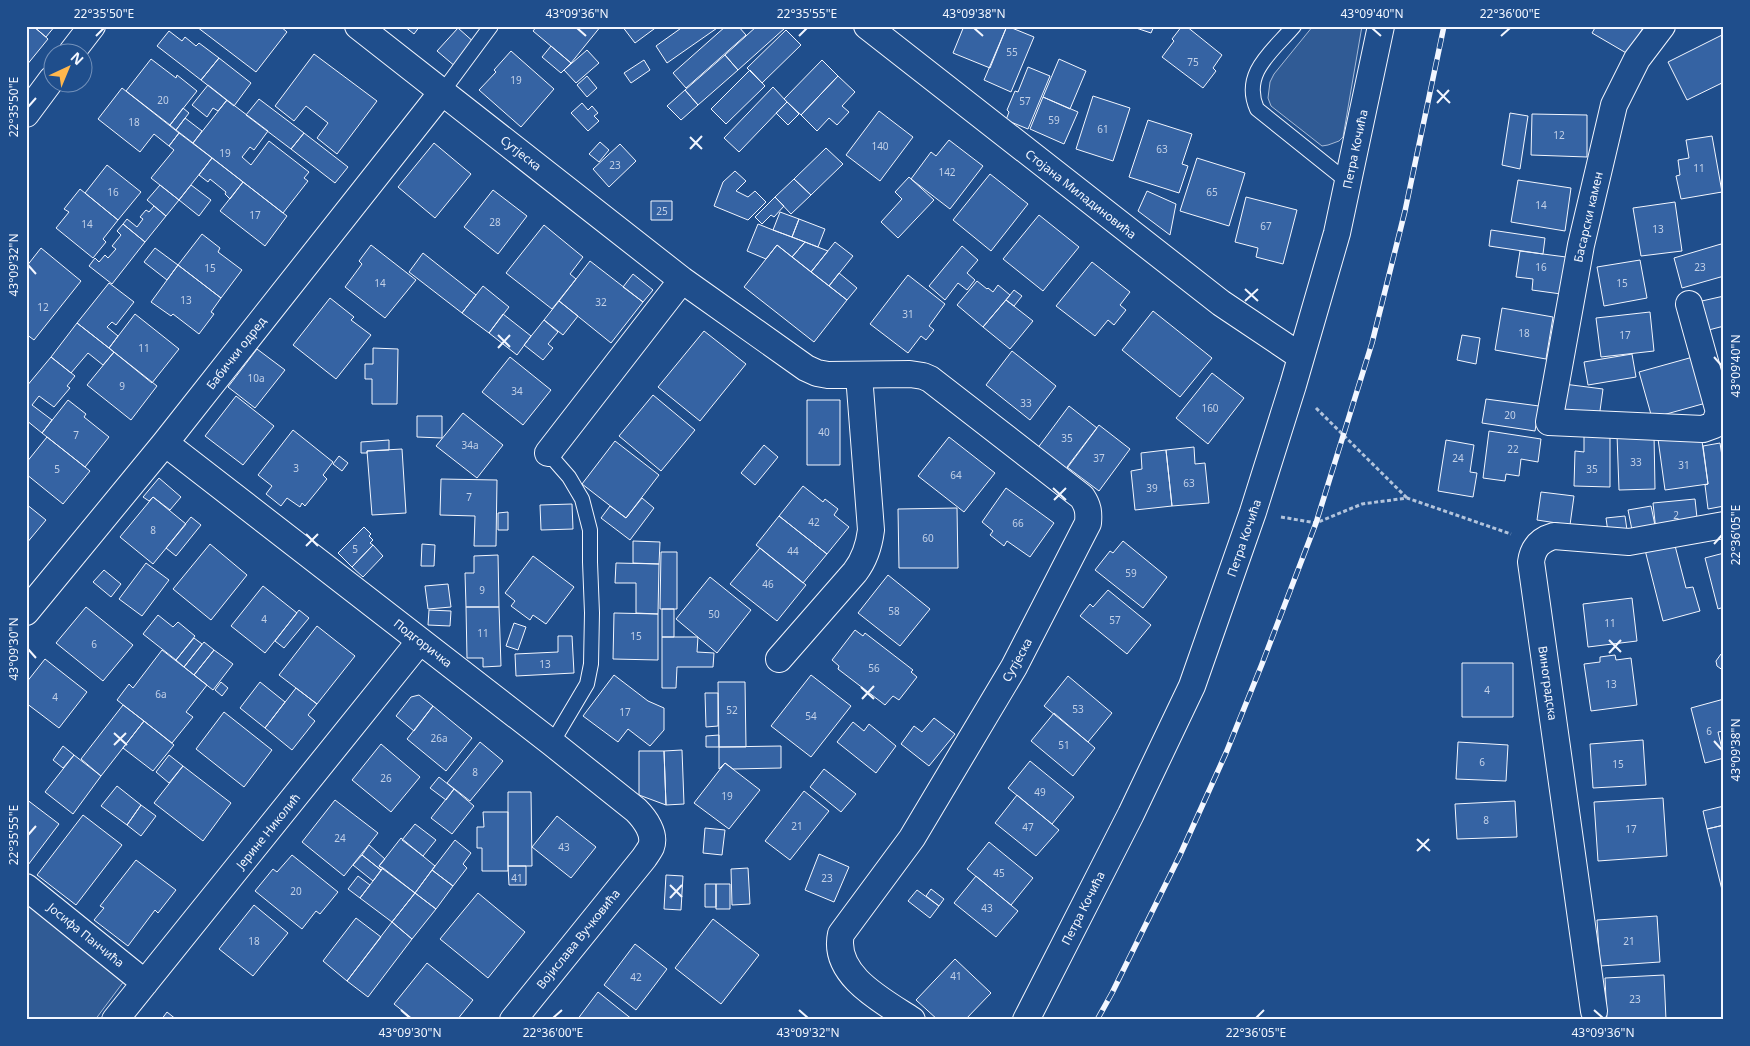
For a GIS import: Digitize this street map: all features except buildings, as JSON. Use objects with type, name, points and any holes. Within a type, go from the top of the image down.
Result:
[{"type":"street","points":[[80,42],[92,26]]},
{"type":"street","name":"Сутјеска","points":[[358,26],[682,280],[806,368],[828,375],[917,375],[930,379],[1082,496],[1089,513],[1088,523],[1014,667],[912,838],[841,934],[839,942],[844,965],[880,1011],[912,1020]]},
{"type":"street","name":"Петра Кочића","points":[[1026,1020],[1131,814],[1192,686],[1253,512],[1293,385],[1337,233],[1381,26]]},
{"type":"street","name":"Басарски камен","points":[[1662,26],[1637,59],[1614,105],[1581,245],[1549,422],[1703,429],[1714,424],[1719,412],[1689,304]]},
{"type":"street","name":"Стојана Миладиновића","points":[[877,29],[1221,303],[1300,356]]},
{"type":"street","name":"Бабички одред","points":[[26,612],[165,443],[443,91]]},
{"type":"street","points":[[26,114],[42,92]]},
{"type":"street","points":[[548,453],[682,280]]},
{"type":"street","points":[[779,659],[862,564],[870,543],[871,530],[859,375]]},
{"type":"street","name":"Подгоричка","points":[[165,443],[636,810],[644,818],[651,835],[651,847],[644,858]]},
{"type":"street","points":[[1538,544],[1545,538],[1554,536],[1629,542],[1724,525]]},
{"type":"street","name":"Виноградска","points":[[1538,544],[1532,552],[1531,562],[1594,1011]]},
{"type":"street","name":"Јерине Николић","points":[[115,1020],[420,641]]},
{"type":"street","name":"Војислава Вучковића","points":[[513,1020],[644,858]]},
{"type":"street","name":"Јосифа Панчића","points":[[26,887],[146,982]]},
{"type":"lane","points":[[443,91],[491,26]]},
{"type":"lane","points":[[1294,26],[1257,70],[1252,81],[1253,101],[1257,109],[1348,182]]},
{"type":"lane","points":[[548,453],[569,477],[582,498],[590,530],[592,613],[591,664],[587,684],[552,743]]},
{"type":"path","points":[[1293,385],[1407,498],[1538,544]]},
{"type":"path","points":[[1253,512],[1316,523],[1362,504],[1407,498]]},
{"type":"shaded area","points":[[1313,26],[1362,26],[1343,137],[1339,141],[1322,146],[1271,106],[1268,98],[1270,82],[1274,74]]},
{"type":"shaded area","points":[[26,900],[127,977],[95,1020],[26,1020]]},
{"type":"railway","points":[[1097,1020],[1180,855],[1226,753],[1316,523],[1372,343],[1405,211],[1444,26]]}]
